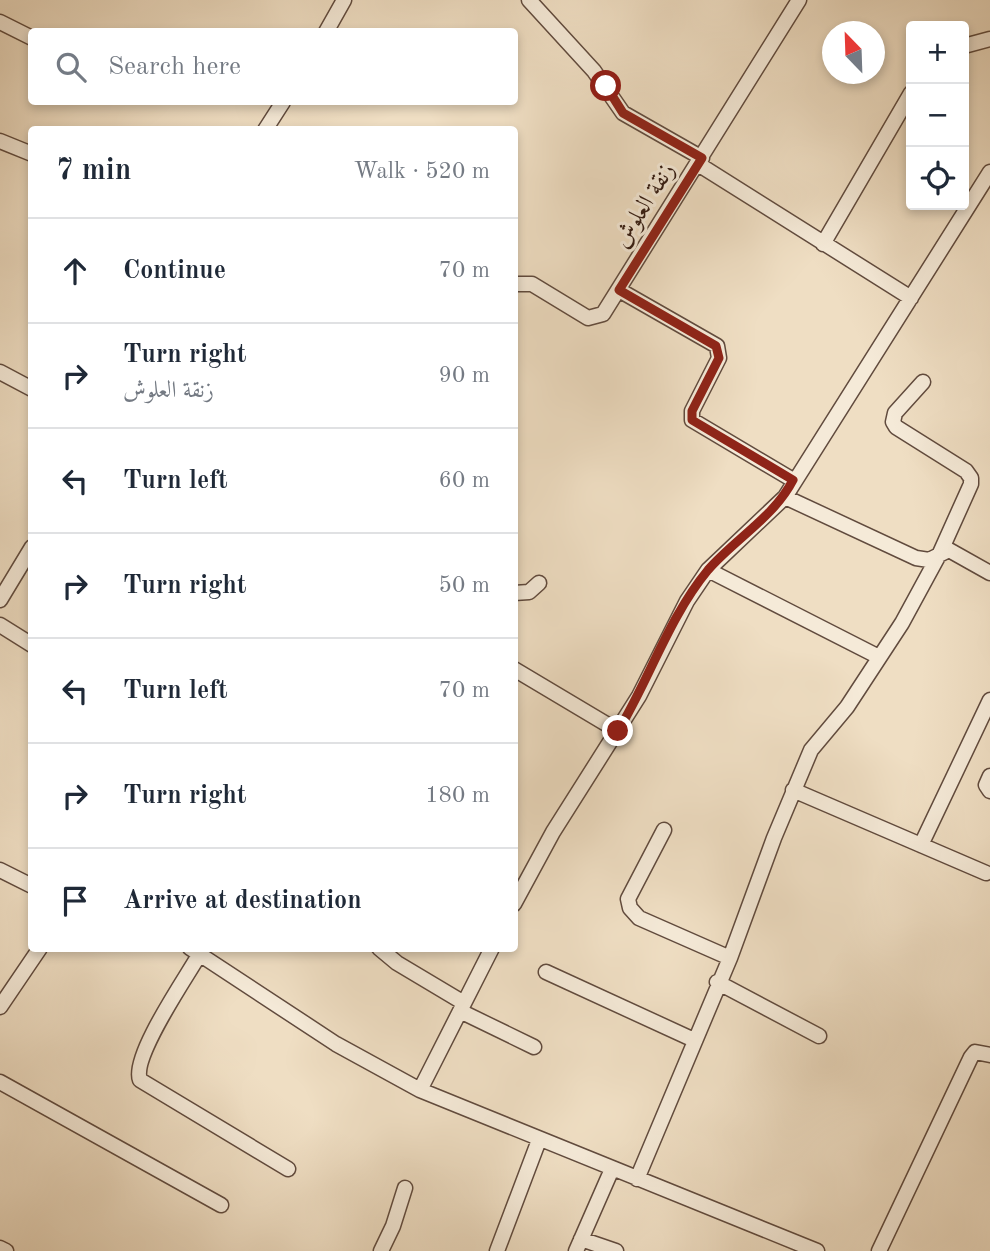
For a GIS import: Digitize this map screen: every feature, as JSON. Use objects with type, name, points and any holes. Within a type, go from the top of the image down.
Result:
[{"type":"street","points":[[328,28],[344,0]]},
{"type":"street","points":[[529,0],[594,71],[623,113],[823,244],[911,298]]},
{"type":"street","name":"زنقة العلوش","points":[[518,284],[532,284],[588,318],[603,314],[799,0]]},
{"type":"street","points":[[0,22],[28,36]]},
{"type":"street","points":[[969,44],[990,38]]},
{"type":"street","points":[[823,244],[906,102]]},
{"type":"street","points":[[267,126],[280,105]]},
{"type":"street","points":[[0,142],[28,152]]},
{"type":"street","points":[[518,893],[553,832],[618,731],[687,601],[708,570],[785,497],[793,480],[990,172]]},
{"type":"street","points":[[619,290],[716,346],[719,358],[692,411],[692,420],[793,480]]},
{"type":"street","points":[[2,376],[28,387]]},
{"type":"street","points":[[637,1179],[717,982],[730,958],[793,790],[811,750],[841,715],[902,623],[940,553],[971,478],[966,471],[896,428],[893,422],[901,406],[923,382]]},
{"type":"street","points":[[785,497],[916,558],[929,560],[949,550],[990,573]]},
{"type":"street","points":[[0,600],[28,554]]},
{"type":"street","points":[[708,570],[879,657]]},
{"type":"street","points":[[518,593],[529,592],[539,583]]},
{"type":"street","points":[[0,625],[28,642]]},
{"type":"street","points":[[518,671],[618,731]]},
{"type":"street","points":[[921,845],[990,700]]},
{"type":"street","points":[[990,776],[986,785],[990,791]]},
{"type":"street","points":[[793,790],[986,873]]},
{"type":"street","points":[[664,830],[628,899],[630,908],[639,918],[730,958]]},
{"type":"street","points":[[0,870],[28,884]]},
{"type":"street","points":[[0,1007],[37,952]]},
{"type":"street","points":[[288,1169],[140,1080],[138,1074],[142,1055],[195,952],[336,1044],[420,1090],[794,1247],[817,1251]]},
{"type":"street","points":[[384,952],[462,1007],[534,1047]]},
{"type":"street","points":[[420,1090],[490,952]]},
{"type":"street","points":[[546,972],[694,1040]]},
{"type":"street","points":[[717,982],[818,1036]]},
{"type":"street","points":[[878,1251],[971,1057],[975,1052],[990,1055]]},
{"type":"street","points":[[0,1082],[220,1205]]},
{"type":"street","points":[[497,1251],[539,1140]]},
{"type":"street","points":[[612,1169],[579,1245],[616,1251]]},
{"type":"street","points":[[381,1251],[393,1226],[405,1188]]},
{"type":"street","points":[[0,1248],[6,1251]]},
{"type":"route","points":[[606,86],[623,113],[702,158],[619,290],[711,342],[720,351],[690,415],[697,426],[793,480],[785,497],[708,570],[687,601],[639,696],[618,731]]}]
